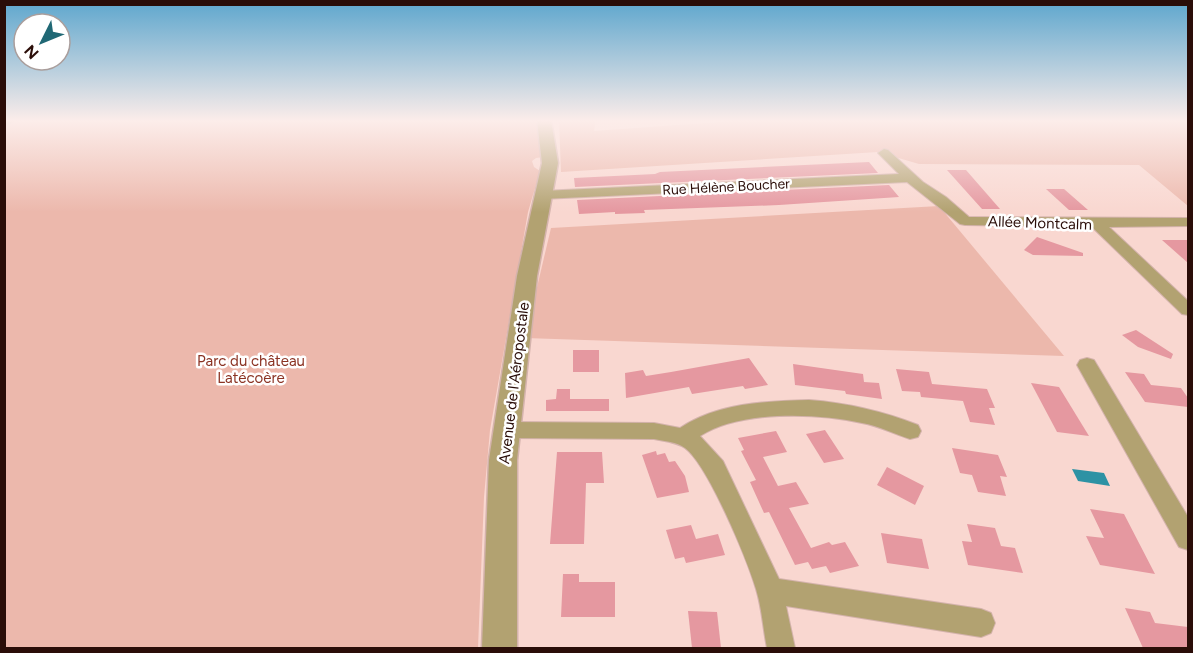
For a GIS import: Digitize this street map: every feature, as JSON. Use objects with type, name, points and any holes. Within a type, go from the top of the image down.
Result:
[{"type":"street","name":"Avenue de l'Aéropostale","points":[[499,648],[506,430],[527,276],[550,163],[548,150]]},
{"type":"street","points":[[884,153],[909,178]]},
{"type":"street","name":"Rue Hélène Boucher","points":[[542,195],[909,178]]},
{"type":"street","name":"Allée Montcalm","points":[[909,178],[942,200],[965,221],[1096,223],[1188,310]]},
{"type":"street","points":[[1096,223],[1188,222]]},
{"type":"street","points":[[1087,365],[1188,539]]},
{"type":"street","points":[[683,437],[704,423],[730,415],[800,409],[864,415],[890,421],[910,430]]},
{"type":"street","points":[[506,430],[654,431],[683,437],[694,443],[715,468],[770,591],[781,648]]},
{"type":"street","points":[[770,591],[981,623]]},
{"type":"green space","name":"Parc du château Latécoère","points":[[5,150],[542,150],[543,157],[532,161],[534,167],[540,171],[528,212],[490,430],[484,497],[478,648],[5,648]]},
{"type":"green space","points":[[560,150],[1188,150],[1188,206],[1139,165],[919,164],[878,152],[561,172]]},
{"type":"green space","points":[[939,206],[1064,356],[525,338],[551,228]]},
{"type":"water","points":[[1072,469],[1104,473],[1110,486],[1078,481]]},
{"type":"building","points":[[869,162],[878,173],[575,187],[574,178],[660,172]]},
{"type":"building","points":[[947,170],[966,170],[1000,209],[982,209]]},
{"type":"building","points":[[889,185],[899,197],[779,205],[644,210],[645,213],[579,214],[577,200]]},
{"type":"building","points":[[1046,189],[1064,189],[1088,210],[1069,210]]},
{"type":"building","points":[[1037,237],[1083,253],[1083,256],[1033,255],[1024,250]]},
{"type":"building","points":[[1162,240],[1188,240],[1188,263]]},
{"type":"building","points":[[1136,330],[1173,354],[1171,359],[1138,347],[1122,335]]},
{"type":"building","points":[[573,350],[599,350],[599,372],[573,372]]},
{"type":"building","points":[[749,358],[768,385],[745,389],[743,386],[692,394],[689,387],[626,398],[625,373],[643,370],[646,376]]},
{"type":"building","points":[[793,364],[863,374],[864,382],[879,383],[882,399],[846,394],[845,391],[795,385]]},
{"type":"building","points":[[896,369],[929,372],[932,384],[987,389],[995,408],[989,408],[995,425],[970,422],[963,401],[921,397],[920,392],[902,391]]},
{"type":"building","points":[[1125,372],[1144,374],[1151,385],[1181,388],[1188,398],[1188,407],[1145,402]]},
{"type":"building","points":[[1031,383],[1059,387],[1089,436],[1057,432]]},
{"type":"building","points":[[557,389],[570,389],[570,399],[609,399],[609,411],[546,411],[546,400],[556,399]]},
{"type":"building","points":[[825,430],[844,459],[824,463],[806,434]]},
{"type":"building","points":[[776,431],[787,452],[763,457],[778,486],[796,482],[809,504],[789,508],[811,548],[829,542],[832,545],[845,542],[859,566],[830,573],[826,566],[812,569],[808,562],[795,565],[769,512],[764,513],[754,491],[750,482],[756,480],[741,451],[744,450],[738,438]]},
{"type":"building","points":[[952,448],[998,455],[1007,477],[1000,476],[1006,496],[978,492],[972,475],[960,473]]},
{"type":"building","points":[[656,451],[657,455],[665,453],[669,462],[675,461],[685,476],[689,492],[657,498],[642,455]]},
{"type":"building","points":[[557,452],[602,452],[604,483],[586,483],[584,544],[550,544]]},
{"type":"building","points":[[887,467],[924,486],[915,505],[877,485]]},
{"type":"building","points":[[1090,509],[1124,514],[1155,574],[1100,565],[1086,536],[1104,538]]},
{"type":"building","points":[[967,524],[995,528],[1001,546],[1015,548],[1023,573],[968,565],[962,541],[972,542]]},
{"type":"building","points":[[691,525],[696,539],[718,534],[725,555],[686,563],[684,557],[675,559],[666,530]]},
{"type":"building","points":[[881,533],[922,539],[929,569],[887,563]]},
{"type":"building","points":[[563,574],[579,574],[579,582],[615,582],[615,617],[561,617]]},
{"type":"building","points":[[1125,608],[1150,612],[1155,623],[1188,627],[1188,648],[1143,648]]},
{"type":"building","points":[[688,611],[717,612],[721,648],[692,648]]}]
